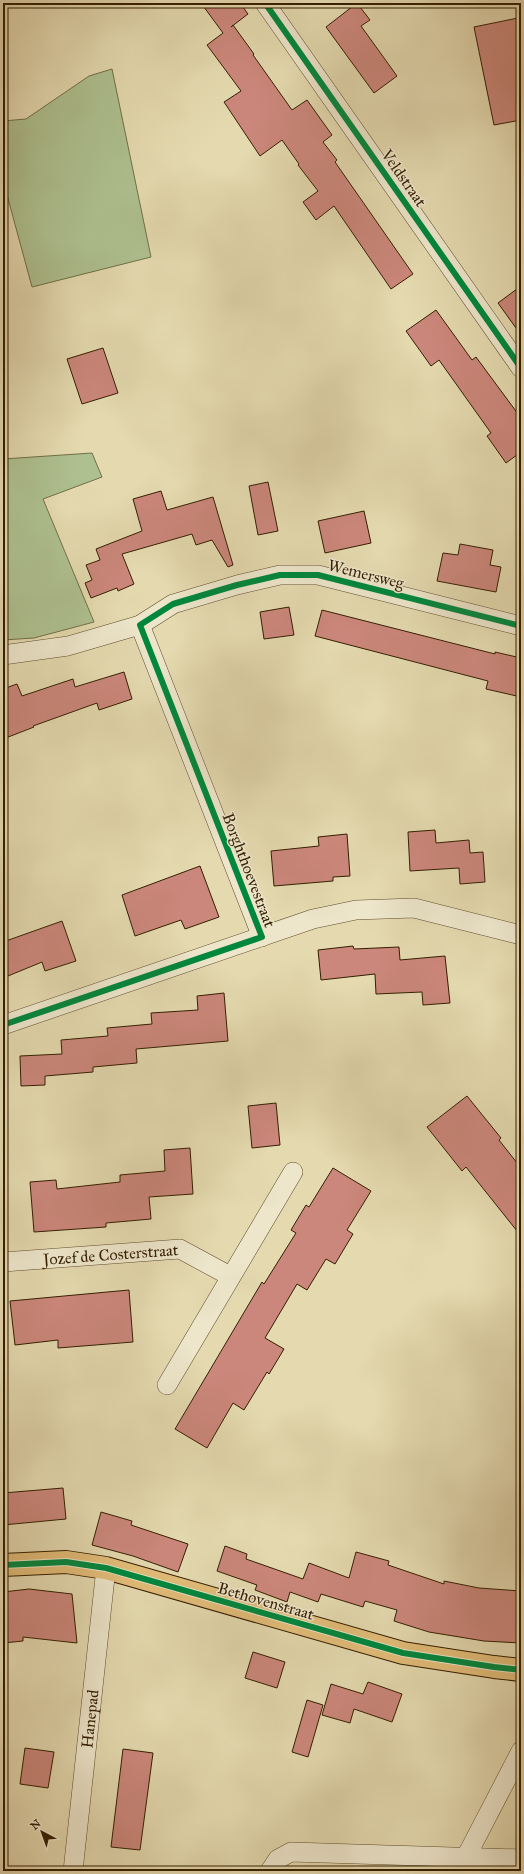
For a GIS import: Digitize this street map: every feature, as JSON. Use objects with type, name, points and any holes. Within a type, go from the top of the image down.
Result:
[{"type":"main road","name":"Bethovenstraat","points":[[3,1565],[66,1562],[106,1568],[403,1654],[521,1670]]},
{"type":"street","name":"Veldstraat","points":[[265,3],[521,368]]},
{"type":"street","name":"Wemersweg","points":[[3,655],[68,646],[140,625],[173,604],[237,585],[280,575],[318,575],[521,626]]},
{"type":"street","name":"Borghthoevestraat","points":[[140,625],[262,937]]},
{"type":"street","name":"Borghthoevestraat","points":[[3,1025],[313,919],[356,910],[414,908],[521,935]]},
{"type":"street","points":[[167,1385],[230,1276],[293,1172]]},
{"type":"street","name":"Jozef de Costerstraat","points":[[3,1262],[180,1249],[230,1276]]},
{"type":"street","name":"Hanepad","points":[[73,1871],[106,1568]]},
{"type":"street","points":[[466,1857],[521,1751]]},
{"type":"street","points":[[270,1871],[278,1859],[291,1852],[521,1859]]},
{"type":"green space","points":[[112,69],[151,257],[32,287],[3,180],[3,121],[26,119],[89,76]]},
{"type":"green space","points":[[92,453],[102,477],[43,499],[94,622],[34,638],[3,640],[3,459]]},
{"type":"building","points":[[201,3],[240,3],[248,14],[233,25],[292,110],[307,100],[332,135],[323,142],[337,160],[335,162],[413,274],[391,289],[334,206],[316,220],[303,202],[318,191],[298,165],[299,164],[282,140],[260,156],[224,102],[241,91],[207,45],[223,33]]},
{"type":"building","points":[[357,3],[370,20],[361,26],[397,76],[374,93],[326,27]]},
{"type":"building","points":[[518,18],[521,33],[521,120],[494,125],[474,27]]},
{"type":"building","points":[[521,286],[521,335],[498,303]]},
{"type":"building","points":[[436,310],[472,360],[476,357],[521,418],[521,452],[506,463],[487,436],[491,433],[439,360],[431,366],[406,331]]},
{"type":"building","points":[[103,348],[118,393],[82,404],[67,359]]},
{"type":"building","points":[[268,482],[278,531],[258,535],[249,486]]},
{"type":"building","points":[[161,491],[167,510],[213,497],[233,565],[228,567],[212,540],[196,545],[192,534],[122,554],[134,584],[118,591],[117,588],[91,598],[85,583],[92,580],[86,565],[100,560],[96,549],[142,531],[133,499]]},
{"type":"building","points":[[364,511],[371,543],[325,553],[318,521]]},
{"type":"building","points":[[460,544],[493,550],[490,565],[501,567],[496,592],[437,581],[443,553],[458,555]]},
{"type":"building","points":[[289,607],[294,635],[264,639],[260,612]]},
{"type":"building","points":[[322,610],[495,654],[495,652],[521,658],[521,697],[486,689],[488,681],[315,636]]},
{"type":"building","points":[[124,672],[132,699],[99,710],[97,703],[33,726],[34,727],[3,739],[3,689],[17,684],[22,696],[73,679],[75,687]]},
{"type":"building","points":[[435,830],[436,843],[469,840],[470,853],[483,852],[485,882],[460,884],[459,868],[410,871],[408,832]]},
{"type":"building","points":[[347,834],[350,876],[333,877],[333,881],[274,886],[271,851],[319,846],[318,837]]},
{"type":"building","points":[[200,866],[219,917],[185,929],[181,920],[135,936],[122,895]]},
{"type":"building","points":[[62,921],[76,961],[45,971],[42,962],[3,978],[3,942]]},
{"type":"building","points":[[353,946],[354,949],[399,947],[400,960],[445,956],[450,1003],[423,1005],[422,992],[376,994],[375,974],[321,980],[318,950]]},
{"type":"building","points":[[224,993],[228,1041],[136,1049],[137,1063],[93,1067],[93,1072],[45,1076],[45,1085],[21,1086],[20,1056],[62,1054],[61,1040],[108,1036],[107,1028],[152,1024],[151,1013],[198,1010],[197,996]]},
{"type":"building","points":[[467,1096],[501,1138],[499,1140],[521,1168],[521,1236],[466,1167],[462,1171],[427,1127]]},
{"type":"building","points":[[276,1103],[280,1145],[252,1148],[248,1106]]},
{"type":"building","points":[[190,1148],[193,1194],[149,1197],[151,1219],[106,1223],[106,1227],[34,1232],[30,1182],[56,1180],[57,1189],[120,1182],[120,1175],[165,1171],[164,1150]]},
{"type":"building","points":[[333,1168],[371,1191],[347,1230],[353,1234],[335,1264],[326,1259],[307,1290],[297,1284],[265,1338],[284,1349],[269,1374],[267,1372],[244,1410],[233,1403],[207,1448],[175,1429],[262,1282],[264,1284],[296,1233],[291,1230],[306,1205],[309,1207]]},
{"type":"building","points":[[129,1290],[133,1342],[58,1348],[58,1340],[15,1345],[10,1301]]},
{"type":"building","points":[[63,1488],[66,1519],[3,1525],[3,1493]]},
{"type":"building","points":[[101,1512],[132,1521],[131,1525],[188,1544],[178,1572],[133,1556],[92,1545]]},
{"type":"building","points":[[225,1546],[247,1554],[246,1559],[303,1579],[309,1563],[349,1578],[356,1552],[389,1561],[388,1565],[444,1584],[444,1581],[479,1588],[521,1591],[521,1643],[484,1641],[429,1632],[394,1621],[397,1610],[365,1601],[363,1607],[321,1594],[318,1602],[290,1592],[287,1602],[255,1590],[257,1585],[217,1571]]},
{"type":"building","points":[[29,1589],[72,1594],[77,1643],[23,1637],[23,1641],[3,1643],[3,1592]]},
{"type":"building","points":[[253,1652],[285,1662],[277,1688],[245,1678]]},
{"type":"building","points":[[368,1682],[402,1694],[392,1722],[354,1709],[350,1723],[322,1715],[331,1684],[363,1694]]},
{"type":"building","points":[[307,1700],[323,1705],[308,1757],[292,1752]]},
{"type":"building","points":[[25,1748],[54,1752],[48,1788],[20,1784]]},
{"type":"building","points":[[123,1749],[153,1753],[140,1850],[111,1847]]},
{"type":"cycle path","points":[[265,3],[521,368]]},
{"type":"cycle path","points":[[3,1025],[262,937],[140,625],[173,604],[237,585],[280,575],[318,575],[521,626]]},
{"type":"cycle path","points":[[3,1565],[66,1562],[106,1568],[403,1653],[521,1670]]}]
